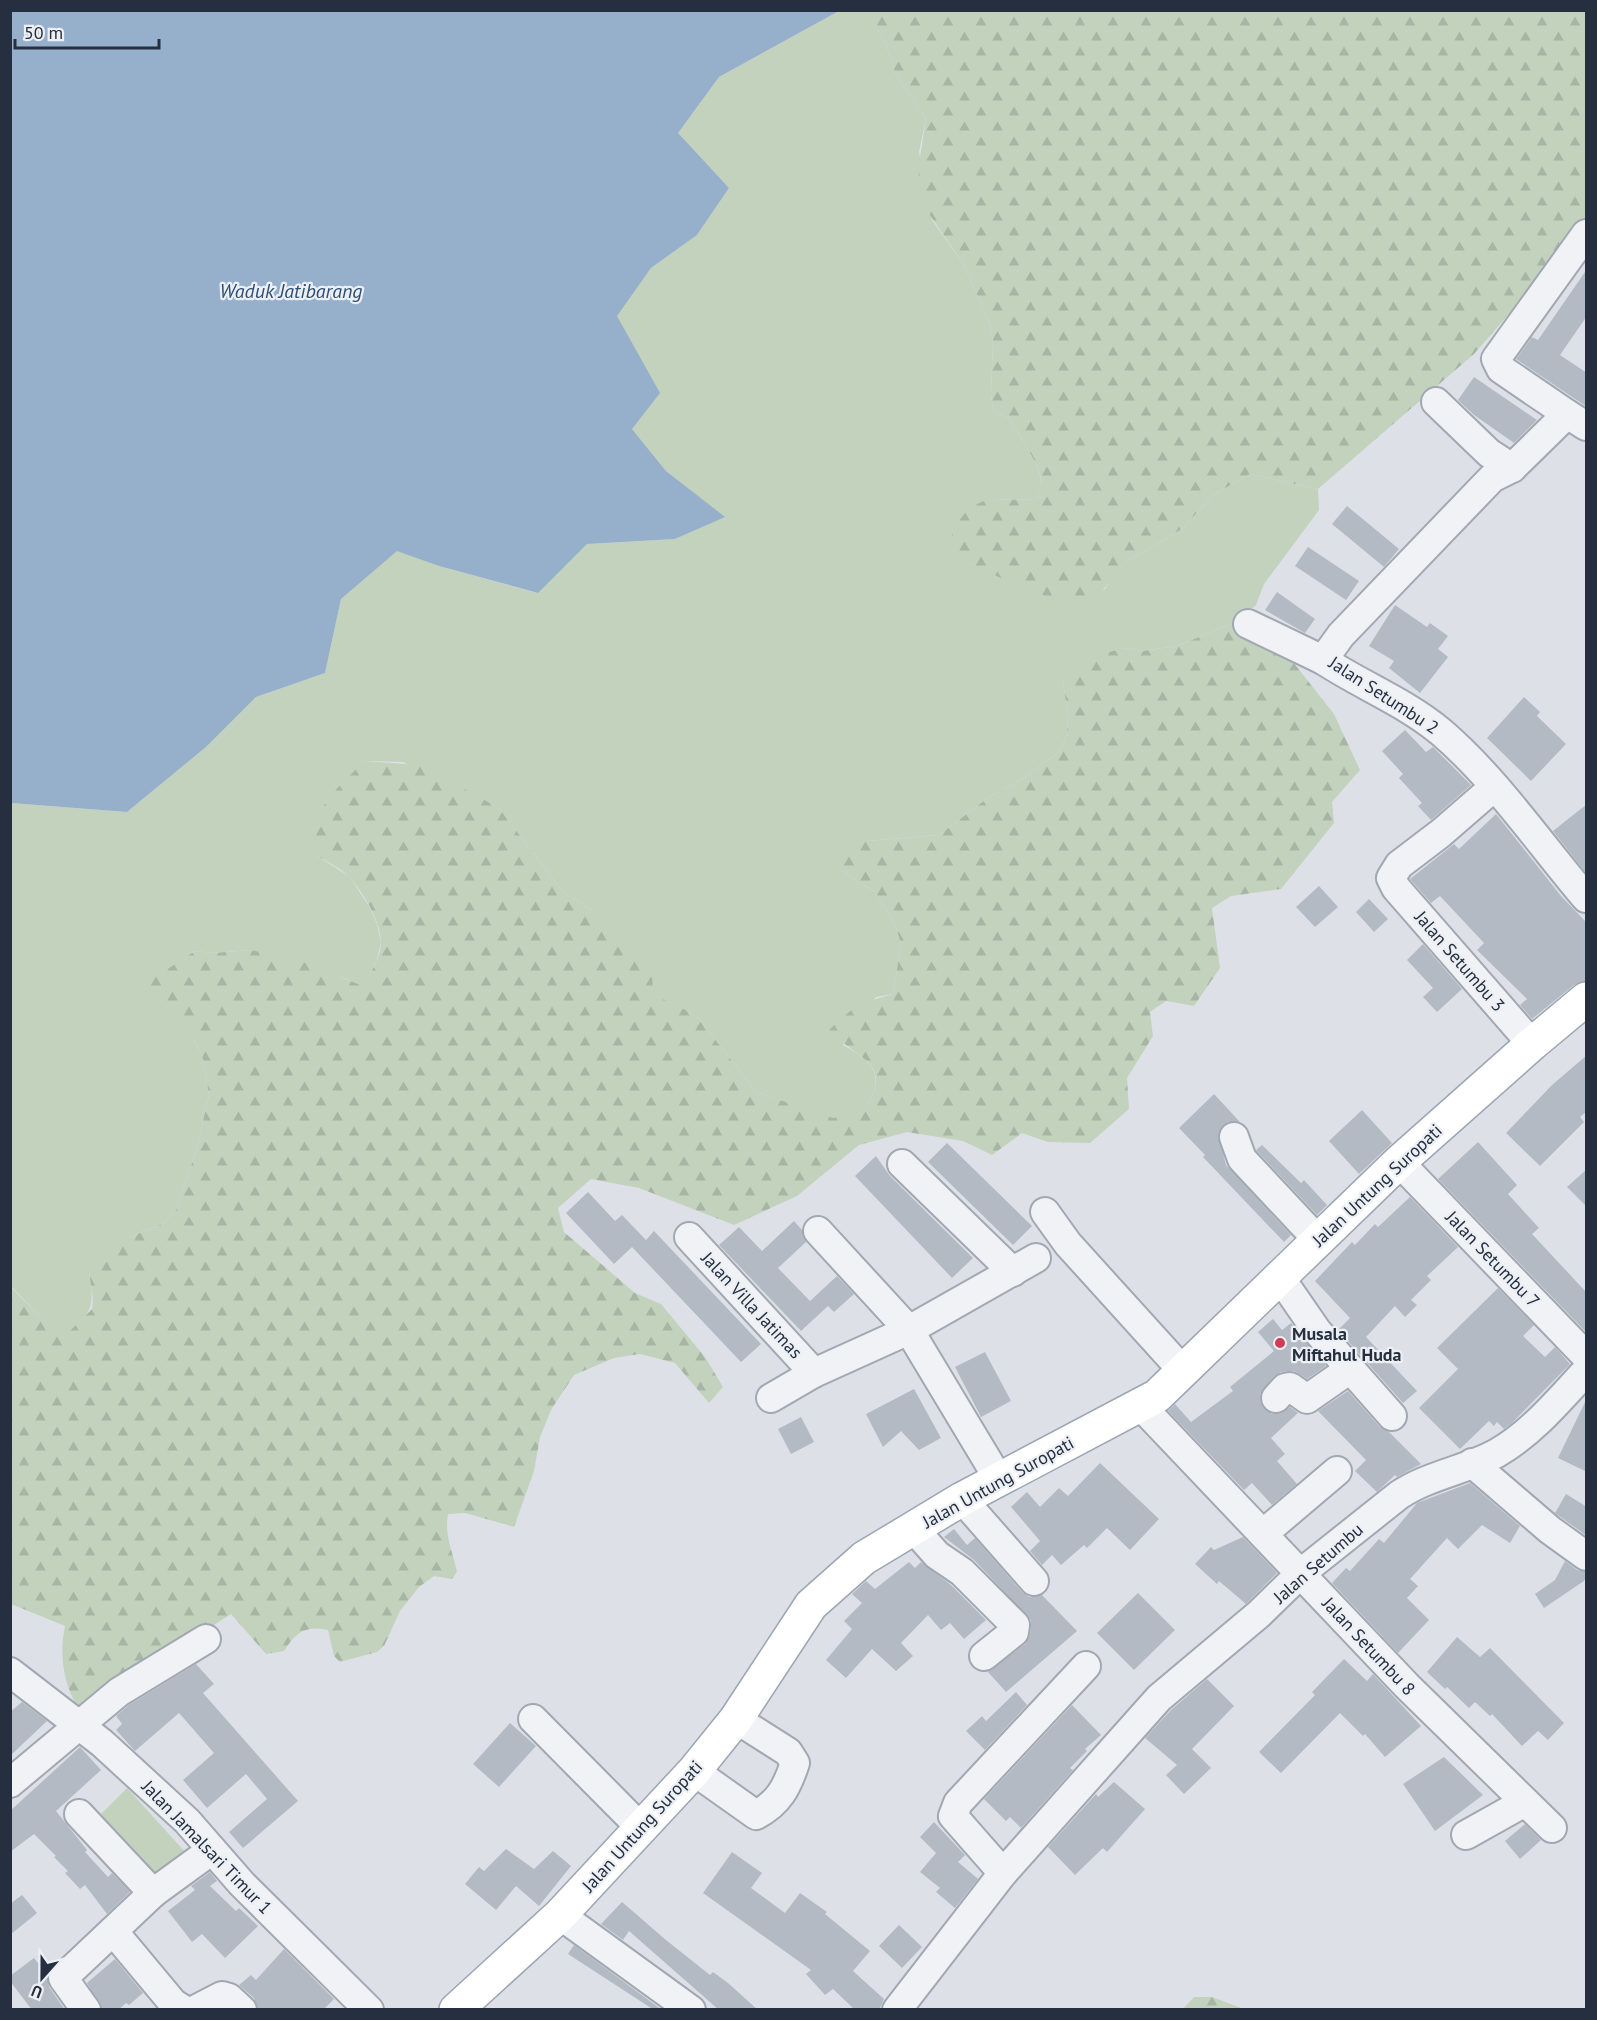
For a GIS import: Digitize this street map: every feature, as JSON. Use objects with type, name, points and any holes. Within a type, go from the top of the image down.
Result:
[{"type":"main road","name":"Jalan Untung Suropati","points":[[456,2010],[560,1915],[694,1771],[736,1719],[811,1605],[864,1558],[913,1528],[998,1478],[1141,1406],[1184,1372],[1279,1276],[1399,1162],[1532,1044],[1587,999]]},
{"type":"street","points":[[1577,420],[1501,369],[1496,359],[1587,234]]},
{"type":"street","points":[[1436,402],[1506,471]]},
{"type":"street","name":"Jalan Setumbu 2","points":[[1577,420],[1506,471],[1492,478],[1420,550],[1341,635],[1323,660],[1404,705],[1441,732],[1494,787],[1587,898]]},
{"type":"street","points":[[1248,624],[1323,660]]},
{"type":"street","name":"Jalan Setumbu 3","points":[[1494,787],[1441,833],[1399,865],[1391,878],[1396,888],[1532,1044]]},
{"type":"street","points":[[1234,1137],[1242,1159],[1317,1239]]},
{"type":"street","name":"Jalan Setumbu 7","points":[[1399,1162],[1587,1356]]},
{"type":"street","name":"Jalan Villa Jatimas","points":[[771,1398],[814,1373],[909,1330],[1024,1265],[902,1164]]},
{"type":"street","points":[[1045,1212],[1068,1244],[1184,1372]]},
{"type":"street","points":[[818,1231],[909,1330],[998,1478]]},
{"type":"street","name":"Jalan Villa Jatimas","points":[[689,1238],[814,1373]]},
{"type":"street","points":[[1279,1276],[1317,1331],[1392,1416]]},
{"type":"street","points":[[1276,1398],[1285,1388],[1290,1387],[1307,1399],[1350,1369]]},
{"type":"street","name":"Jalan Setumbu","points":[[897,2010],[973,1915],[1003,1873],[1159,1698],[1259,1614],[1301,1573],[1406,1490],[1508,1446],[1549,1411],[1587,1371]]},
{"type":"street","name":"Jalan Setumbu 8","points":[[1141,1406],[1407,1686],[1552,1828]]},
{"type":"street","points":[[1472,1463],[1550,1530],[1587,1556]]},
{"type":"street","points":[[1264,1533],[1337,1471]]},
{"type":"street","points":[[962,1499],[1034,1581]]},
{"type":"street","points":[[913,1528],[938,1555],[962,1572],[1015,1625],[1014,1632],[984,1656]]},
{"type":"street","points":[[10,1783],[119,1692],[206,1639]]},
{"type":"street","points":[[1003,1873],[953,1816],[958,1803],[1086,1666]]},
{"type":"street","name":"Jalan Jamalsari Timur 1","points":[[10,1672],[77,1726],[102,1743],[187,1821],[242,1884],[369,2010]]},
{"type":"street","points":[[533,1719],[642,1829]]},
{"type":"street","points":[[694,1771],[756,1815],[771,1807],[787,1786],[795,1763],[788,1752],[736,1719]]},
{"type":"street","points":[[1466,1835],[1525,1802]]},
{"type":"street","points":[[79,1814],[153,1893]]},
{"type":"street","points":[[86,2010],[63,1978],[153,1893],[212,1850]]},
{"type":"street","points":[[560,1915],[691,2010]]},
{"type":"street","points":[[113,1931],[173,2003],[184,2010]]},
{"type":"street","points":[[195,2010],[222,1996],[229,1998],[242,2010]]},
{"type":"green space","points":[[874,10],[1586,11],[1586,226],[1474,354],[1318,489],[1250,474],[1213,495],[1182,529],[1126,562],[1093,602],[1074,604],[1047,597],[1014,584],[955,555],[951,537],[958,522],[969,508],[986,500],[1038,499],[1042,482],[1037,465],[1010,419],[993,411],[991,394],[993,341],[990,324],[964,265],[923,205],[918,170],[926,119],[896,75],[885,42],[870,21]]},
{"type":"green space","points":[[839,11],[874,11],[871,22],[885,42],[896,75],[926,119],[919,152],[932,220],[964,265],[990,324],[993,341],[991,394],[993,411],[1010,419],[1037,465],[1042,483],[1038,499],[986,500],[971,564],[1076,604],[1105,589],[1114,574],[1126,562],[1182,529],[1213,495],[1250,474],[1318,489],[1319,510],[1264,584],[1256,605],[1236,622],[1177,646],[1142,651],[1124,648],[1063,681],[1068,718],[1067,734],[1060,751],[1023,779],[989,797],[939,835],[867,841],[842,871],[875,892],[895,924],[901,944],[893,994],[876,997],[843,1045],[864,1059],[874,1073],[876,1081],[874,1090],[863,1113],[833,1119],[756,1092],[700,1020],[686,1010],[653,995],[594,911],[563,892],[499,808],[403,762],[364,761],[316,855],[350,877],[370,908],[377,924],[381,942],[377,960],[363,987],[347,979],[251,950],[213,953],[195,951],[144,985],[196,1043],[203,1059],[209,1095],[196,1151],[176,1210],[164,1223],[130,1237],[89,1272],[92,1296],[89,1310],[62,1340],[11,1286],[10,803],[127,812],[206,747],[256,697],[325,673],[341,599],[397,550],[439,566],[537,593],[587,544],[675,539],[724,517],[666,471],[632,429],[634,350],[616,316],[651,268],[697,235],[729,188],[677,134],[719,77]]},
{"type":"green space","points":[[1236,622],[1293,662],[1334,714],[1360,770],[1332,802],[1334,823],[1281,889],[1231,896],[1212,908],[1220,968],[1194,1006],[1166,1001],[1150,1012],[1153,1036],[1127,1078],[1129,1109],[1090,1143],[1048,1142],[1022,1133],[992,1155],[963,1141],[907,1132],[859,1145],[797,1196],[734,1225],[639,1188],[591,1179],[558,1208],[564,1232],[635,1293],[661,1304],[705,1357],[723,1387],[709,1403],[675,1363],[640,1354],[614,1358],[574,1375],[551,1410],[540,1437],[534,1471],[514,1527],[465,1513],[448,1514],[448,1536],[457,1572],[452,1579],[434,1576],[419,1587],[400,1611],[384,1646],[377,1652],[340,1662],[334,1656],[328,1630],[313,1629],[298,1635],[284,1651],[266,1654],[231,1614],[113,1690],[78,1708],[69,1689],[64,1668],[62,1647],[65,1626],[11,1604],[10,1286],[62,1339],[92,1309],[93,1299],[89,1272],[92,1263],[130,1237],[164,1223],[176,1210],[196,1151],[209,1095],[203,1059],[196,1043],[143,985],[195,951],[213,953],[251,950],[298,960],[363,986],[375,965],[381,943],[375,917],[348,875],[316,855],[314,839],[316,825],[326,802],[364,761],[420,765],[499,808],[563,892],[594,911],[650,962],[654,995],[686,1010],[700,1020],[756,1092],[833,1118],[863,1113],[876,1083],[875,1072],[870,1064],[829,1030],[858,1004],[893,994],[901,944],[895,924],[875,892],[842,871],[840,854],[867,841],[939,835],[989,797],[1023,779],[1060,751],[1067,734],[1068,718],[1063,681],[1091,657],[1124,648],[1142,651],[1177,646]]},
{"type":"green space","points":[[127,1788],[187,1854],[154,1882],[94,1821]]},
{"type":"green space","points":[[1194,1997],[1212,1997],[1244,2009],[1183,2009]]},
{"type":"water","name":"Waduk Jatibarang","points":[[10,11],[839,11],[719,77],[678,133],[729,188],[697,235],[651,268],[617,316],[660,393],[632,429],[666,471],[725,517],[675,539],[587,544],[538,593],[439,566],[397,551],[341,599],[325,673],[256,697],[206,747],[127,812],[11,803]]},
{"type":"building","points":[[1587,269],[1587,316],[1560,355],[1587,373],[1587,407],[1516,359],[1532,337],[1538,340]]},
{"type":"building","points":[[1474,377],[1537,420],[1514,443],[1474,415],[1458,400]]},
{"type":"building","points":[[1347,506],[1399,549],[1384,567],[1332,524]]},
{"type":"building","points":[[1308,547],[1359,581],[1346,600],[1295,566]]},
{"type":"building","points":[[1277,592],[1315,619],[1305,633],[1265,610]]},
{"type":"building","points":[[1395,605],[1427,627],[1430,623],[1448,636],[1438,649],[1448,657],[1420,693],[1389,668],[1394,661],[1369,646]]},
{"type":"building","points":[[1524,697],[1540,712],[1537,716],[1566,744],[1531,781],[1487,738]]},
{"type":"building","points":[[1405,730],[1426,752],[1433,747],[1471,785],[1431,820],[1418,806],[1422,803],[1399,778],[1403,774],[1382,751]]},
{"type":"building","points":[[1587,804],[1587,873],[1586,873],[1553,831]]},
{"type":"building","points":[[1496,814],[1561,896],[1587,923],[1587,981],[1574,985],[1532,1019],[1520,1005],[1527,999],[1477,950],[1484,943],[1440,896],[1431,903],[1410,879],[1454,844],[1459,849]]},
{"type":"building","points":[[1319,886],[1338,907],[1315,927],[1296,907]]},
{"type":"building","points":[[1369,899],[1388,919],[1374,932],[1356,912]]},
{"type":"building","points":[[1423,944],[1462,989],[1437,1012],[1423,997],[1433,988],[1407,960]]},
{"type":"building","points":[[1587,1055],[1587,1111],[1580,1117],[1584,1122],[1540,1166],[1506,1133],[1552,1085]]},
{"type":"building","points":[[1214,1094],[1240,1122],[1228,1122],[1218,1134],[1226,1165],[1291,1235],[1284,1242],[1203,1157],[1205,1155],[1179,1128]]},
{"type":"building","points":[[1362,1110],[1392,1143],[1359,1174],[1329,1141]]},
{"type":"building","points":[[1478,1142],[1517,1185],[1508,1194],[1539,1228],[1532,1234],[1587,1293],[1587,1333],[1438,1179]]},
{"type":"building","points":[[947,1143],[1032,1226],[1013,1245],[928,1162]]},
{"type":"building","points":[[1262,1145],[1301,1183],[1304,1180],[1327,1205],[1317,1215],[1256,1150]]},
{"type":"building","points":[[876,1156],[890,1176],[973,1258],[952,1278],[855,1176]]},
{"type":"building","points":[[1587,1169],[1587,1207],[1567,1187]]},
{"type":"building","points":[[588,1192],[615,1221],[622,1215],[646,1240],[654,1231],[761,1344],[741,1362],[632,1247],[614,1264],[566,1213]]},
{"type":"building","points":[[1410,1197],[1458,1247],[1427,1276],[1431,1280],[1411,1300],[1417,1305],[1405,1317],[1395,1306],[1366,1337],[1417,1391],[1403,1403],[1338,1330],[1350,1318],[1315,1281],[1352,1242],[1355,1245],[1375,1224],[1378,1227]]},
{"type":"building","points":[[794,1221],[802,1230],[806,1242],[778,1268],[810,1301],[837,1276],[854,1294],[834,1312],[828,1306],[801,1331],[719,1245],[739,1227],[762,1251]]},
{"type":"building","points":[[1498,1288],[1534,1325],[1523,1336],[1545,1357],[1555,1347],[1570,1364],[1512,1423],[1504,1429],[1497,1422],[1494,1426],[1489,1421],[1460,1449],[1419,1408],[1458,1369],[1437,1348]]},
{"type":"building","points":[[1273,1319],[1282,1330],[1291,1323],[1326,1366],[1307,1379],[1294,1371],[1281,1372],[1273,1377],[1260,1394],[1261,1404],[1272,1414],[1282,1413],[1290,1407],[1298,1413],[1271,1438],[1285,1454],[1277,1461],[1297,1484],[1272,1505],[1252,1483],[1244,1490],[1168,1411],[1175,1404],[1191,1422],[1233,1391],[1230,1387],[1274,1351],[1258,1332]]},
{"type":"building","points":[[985,1352],[1011,1401],[981,1417],[955,1367]]},
{"type":"building","points":[[914,1389],[941,1438],[919,1450],[901,1431],[883,1447],[866,1414]]},
{"type":"building","points":[[1348,1391],[1380,1427],[1389,1432],[1421,1464],[1397,1477],[1395,1475],[1377,1492],[1355,1471],[1366,1460],[1318,1411]]},
{"type":"building","points":[[1587,1398],[1587,1472],[1558,1458]]},
{"type":"building","points":[[801,1417],[814,1442],[791,1454],[778,1429]]},
{"type":"building","points":[[1100,1463],[1159,1519],[1130,1550],[1107,1528],[1087,1548],[1084,1545],[1061,1565],[1052,1555],[1042,1565],[1030,1551],[1040,1541],[1011,1507],[1027,1492],[1040,1507],[1059,1488],[1068,1496]]},
{"type":"building","points":[[1470,1483],[1520,1526],[1510,1543],[1482,1525],[1458,1549],[1447,1538],[1410,1579],[1418,1586],[1407,1598],[1429,1620],[1398,1653],[1332,1583],[1346,1568],[1350,1571],[1379,1539],[1384,1543],[1417,1503]]},
{"type":"building","points":[[1566,1494],[1587,1507],[1587,1536],[1555,1513]]},
{"type":"building","points":[[954,1529],[967,1545],[975,1538],[1022,1592],[1029,1597],[1042,1595],[1077,1631],[1006,1692],[988,1672],[1025,1644],[1030,1634],[1031,1620],[974,1560],[944,1537]]},
{"type":"building","points":[[1243,1537],[1277,1573],[1246,1604],[1219,1581],[1217,1584],[1195,1564],[1211,1547],[1214,1550]]},
{"type":"building","points":[[1565,1561],[1577,1570],[1587,1572],[1587,1575],[1584,1581],[1544,1608],[1535,1594],[1555,1580]]},
{"type":"building","points":[[909,1562],[915,1568],[921,1562],[951,1585],[986,1620],[964,1639],[950,1623],[941,1630],[928,1615],[901,1643],[913,1656],[896,1671],[872,1649],[846,1678],[826,1660],[852,1629],[844,1621],[862,1603],[852,1594],[866,1581],[875,1589]]},
{"type":"building","points":[[1138,1593],[1175,1630],[1134,1670],[1097,1633]]},
{"type":"building","points":[[1457,1637],[1480,1657],[1490,1648],[1564,1723],[1548,1740],[1538,1731],[1522,1746],[1492,1714],[1490,1716],[1475,1702],[1469,1708],[1427,1672]]},
{"type":"building","points":[[1344,1659],[1367,1681],[1373,1674],[1421,1726],[1385,1757],[1365,1734],[1363,1736],[1340,1713],[1281,1773],[1259,1752],[1315,1695],[1312,1692]]},
{"type":"building","points":[[196,1664],[214,1684],[203,1693],[298,1801],[243,1848],[229,1832],[267,1799],[246,1774],[207,1808],[183,1780],[214,1753],[179,1713],[135,1751],[116,1730],[122,1724],[116,1716],[129,1705]]},
{"type":"building","points":[[1207,1679],[1234,1706],[1192,1749],[1211,1768],[1184,1794],[1166,1775],[1177,1765],[1145,1738],[1171,1710]]},
{"type":"building","points":[[1016,1692],[1027,1705],[985,1750],[966,1731],[982,1716],[986,1721]]},
{"type":"building","points":[[22,1702],[47,1721],[10,1756],[10,1712]]},
{"type":"building","points":[[1072,1705],[1101,1735],[1085,1749],[1087,1751],[1070,1768],[1073,1770],[1021,1828],[1010,1817],[1006,1821],[984,1799]]},
{"type":"building","points":[[510,1723],[536,1746],[499,1787],[473,1764]]},
{"type":"building","points":[[80,1747],[101,1770],[56,1811],[87,1850],[85,1852],[108,1877],[112,1873],[130,1892],[107,1914],[85,1885],[80,1889],[65,1873],[68,1871],[34,1834],[10,1852],[10,1811]]},
{"type":"building","points":[[1444,1757],[1483,1795],[1435,1831],[1403,1784]]},
{"type":"building","points":[[1114,1782],[1145,1809],[1107,1852],[1103,1848],[1075,1875],[1048,1847],[1096,1794],[1098,1797]]},
{"type":"building","points":[[934,1822],[965,1855],[958,1862],[978,1879],[955,1908],[936,1892],[940,1888],[920,1872],[936,1853],[920,1837]]},
{"type":"building","points":[[1525,1824],[1541,1840],[1520,1859],[1505,1841]]},
{"type":"building","points":[[506,1849],[534,1869],[553,1851],[571,1866],[539,1906],[516,1886],[496,1910],[465,1884],[479,1867],[484,1871]]},
{"type":"building","points":[[732,1852],[762,1873],[751,1888],[785,1913],[800,1893],[827,1912],[825,1914],[870,1951],[853,1971],[884,1999],[879,2010],[855,2010],[833,1989],[825,1995],[806,1974],[811,1970],[703,1893]]},
{"type":"building","points":[[210,1872],[217,1881],[210,1886],[236,1911],[239,1908],[258,1926],[225,1958],[202,1934],[192,1942],[168,1911],[195,1890],[191,1886]]},
{"type":"building","points":[[22,1895],[37,1913],[10,1935],[10,1904]]},
{"type":"building","points":[[622,1902],[710,1975],[713,1972],[728,1983],[758,2010],[719,2010],[629,1931],[623,1940],[601,1924]]},
{"type":"building","points":[[899,1925],[922,1947],[902,1968],[879,1946]]},
{"type":"building","points":[[574,1945],[662,2010],[654,2010],[568,1954]]},
{"type":"building","points":[[284,1949],[334,1999],[323,2010],[258,2010],[254,1998],[239,1985],[251,1975],[256,1980]]},
{"type":"building","points":[[34,1958],[47,1974],[49,1987],[65,2010],[32,2010],[10,1981],[10,1976]]},
{"type":"building","points":[[115,1959],[143,1993],[129,2005],[126,2003],[118,2010],[102,2010],[87,1983]]},
{"type":"place","name":"Musala Miftahul Huda","points":[[1280,1343]]}]
